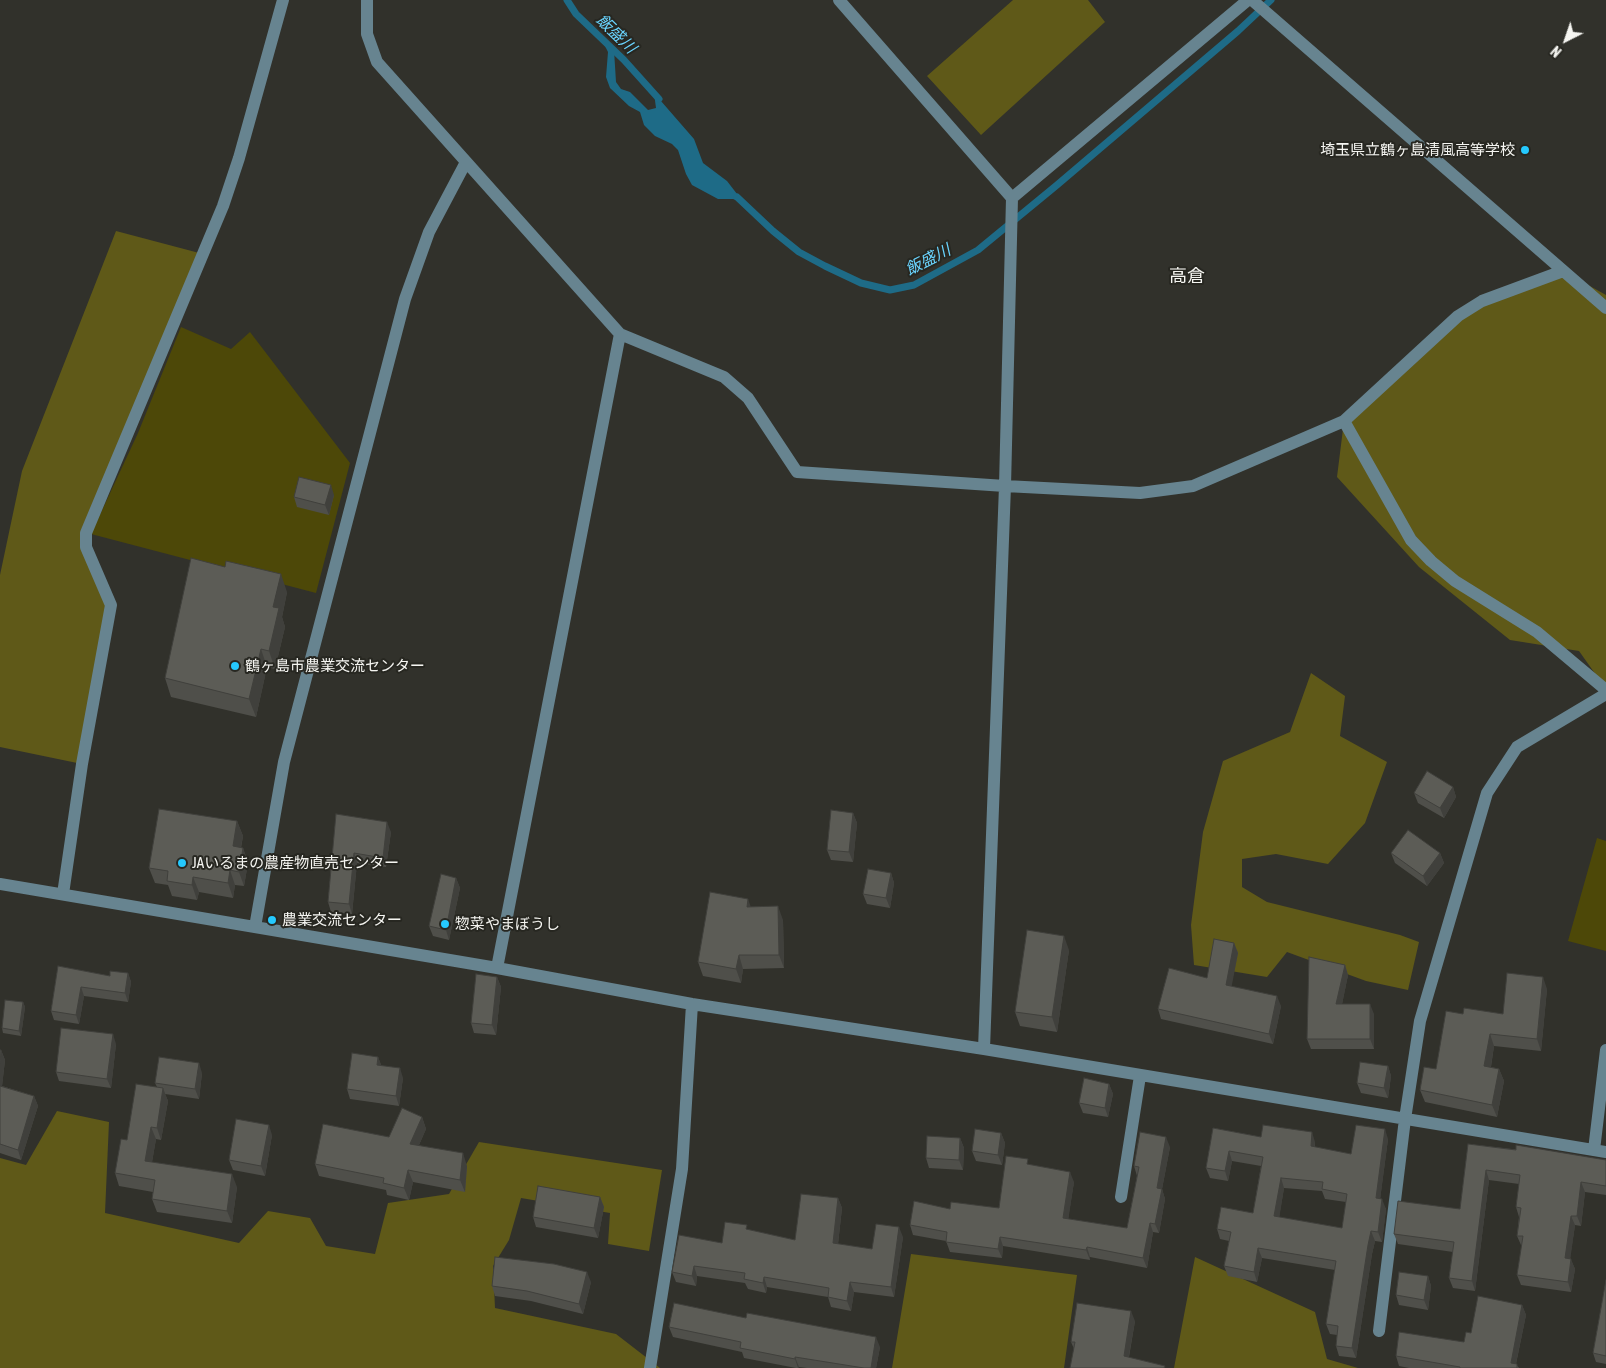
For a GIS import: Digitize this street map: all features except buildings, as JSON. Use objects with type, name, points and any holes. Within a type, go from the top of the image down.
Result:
[{"type":"street","points":[[62,894],[82,764],[111,606],[86,547],[86,533],[222,206],[239,158],[282,0]]},
{"type":"street","points":[[368,0],[367,34],[377,62],[620,334],[724,376],[748,398],[797,472],[1140,493],[1193,486],[1344,421],[1458,316],[1482,301],[1563,271]]},
{"type":"street","points":[[839,0],[1012,198],[984,1048]]},
{"type":"street","points":[[1012,198],[1250,0],[1606,308]]},
{"type":"street","points":[[255,927],[284,762],[404,299],[429,232],[466,162]]},
{"type":"street","points":[[497,968],[620,334]]},
{"type":"street","points":[[1344,421],[1411,540],[1431,562],[1455,581],[1537,632],[1606,692],[1518,747],[1502,766],[1487,793],[1420,1021],[1405,1119],[1380,1331]]},
{"type":"street","points":[[0,884],[497,968],[692,1004],[984,1048],[1140,1076],[1600,1151],[1606,1050]]},
{"type":"street","points":[[650,1368],[682,1169],[692,1004]]},
{"type":"street","points":[[1121,1197],[1140,1076]]},
{"type":"shaded area","points":[[1013,0],[1088,0],[1105,22],[981,135],[927,76]]},
{"type":"shaded area","points":[[116,231],[203,254],[86,533],[111,605],[82,764],[0,747],[0,575],[22,471]]},
{"type":"shaded area","points":[[1563,271],[1606,295],[1606,689],[1579,651],[1510,640],[1419,567],[1337,477],[1344,421],[1458,316]]},
{"type":"shaded area","points":[[181,327],[231,349],[250,332],[350,463],[316,593],[91,534],[138,433]]},
{"type":"shaded area","points":[[1311,673],[1345,696],[1340,736],[1387,762],[1365,823],[1328,864],[1276,854],[1242,859],[1242,887],[1267,902],[1400,935],[1419,942],[1408,990],[1366,981],[1287,952],[1267,977],[1194,965],[1191,925],[1203,832],[1223,761],[1290,732]]},
{"type":"shaded area","points":[[1597,838],[1606,841],[1606,951],[1568,941]]},
{"type":"shaded area","points":[[57,1111],[109,1122],[105,1213],[239,1243],[268,1211],[310,1218],[326,1246],[375,1254],[388,1203],[449,1194],[479,1142],[662,1170],[649,1251],[608,1244],[610,1213],[521,1198],[509,1240],[493,1266],[495,1308],[616,1334],[660,1368],[0,1368],[0,1158],[26,1165]]},
{"type":"shaded area","points":[[911,1254],[1077,1275],[1064,1368],[892,1368]]},
{"type":"shaded area","points":[[1195,1257],[1315,1312],[1327,1359],[1358,1368],[1174,1368]]},
{"type":"water","points":[[600,36],[614,50],[616,82],[621,89],[630,92],[648,110],[656,108],[654,93],[694,139],[703,163],[727,181],[744,203],[733,199],[718,199],[692,185],[678,150],[672,144],[655,136],[644,125],[640,112],[629,106],[610,88],[606,77],[608,52]]},
{"type":"waterway","name":"飯盛川","points":[[567,0],[576,14],[624,60],[659,99]]},
{"type":"waterway","name":"飯盛川","points":[[737,197],[773,231],[799,252],[825,266],[861,283],[890,290],[914,285],[978,250],[1238,31],[1271,0]]},
{"type":"place","name":"埼玉県立鶴ヶ島清風高等学校","points":[[1525,150]]},
{"type":"place","name":"鶴ヶ島市農業交流センター","points":[[235,666]]},
{"type":"place","name":"JAいるまの農産物直売センター","points":[[182,863]]},
{"type":"place","name":"農業交流センター","points":[[272,920]]},
{"type":"place","name":"惣菜やまぼうし","points":[[445,924]]},
{"type":"district","name":"高倉","points":[[1187,276]]}]
